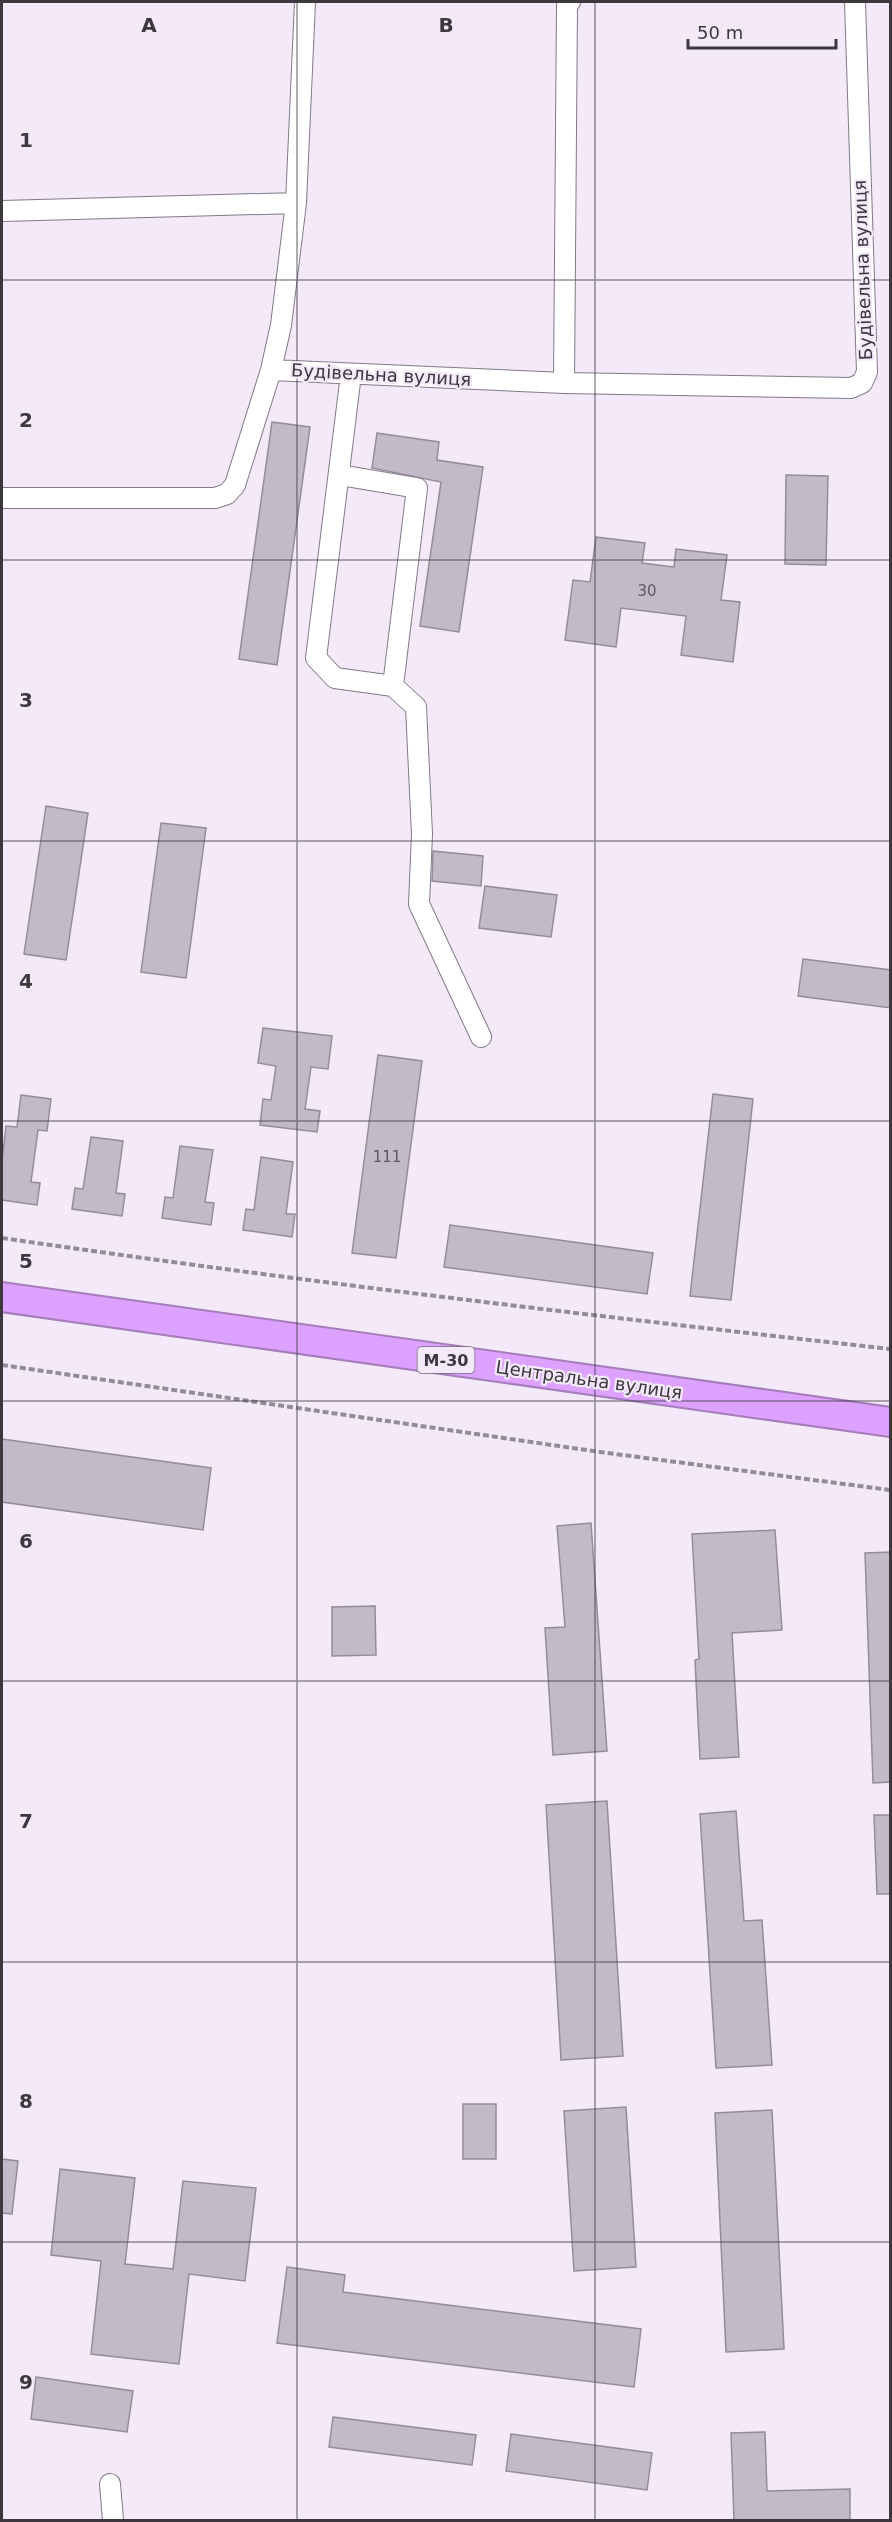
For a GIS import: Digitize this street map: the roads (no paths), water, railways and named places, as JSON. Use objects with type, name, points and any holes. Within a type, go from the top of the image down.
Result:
[{"type":"highway","name":"Центральна вулиця","points":[[2,1297],[891,1422]]},
{"type":"street","points":[[271,370],[281,325],[296,204],[304,2]]},
{"type":"street","points":[[564,383],[567,5],[570,2]]},
{"type":"street","name":"Будівельна вулиця","points":[[2,498],[214,498],[226,494],[235,485],[271,370],[564,383],[851,388],[862,383],[867,372],[855,2]]},
{"type":"street","points":[[2,211],[296,204]]},
{"type":"street","points":[[351,374],[316,658],[335,678],[393,686],[416,707],[422,834],[419,904],[481,1037]]},
{"type":"street","points":[[340,475],[417,488],[393,686]]},
{"type":"street","points":[[110,2484],[113,2520]]}]
